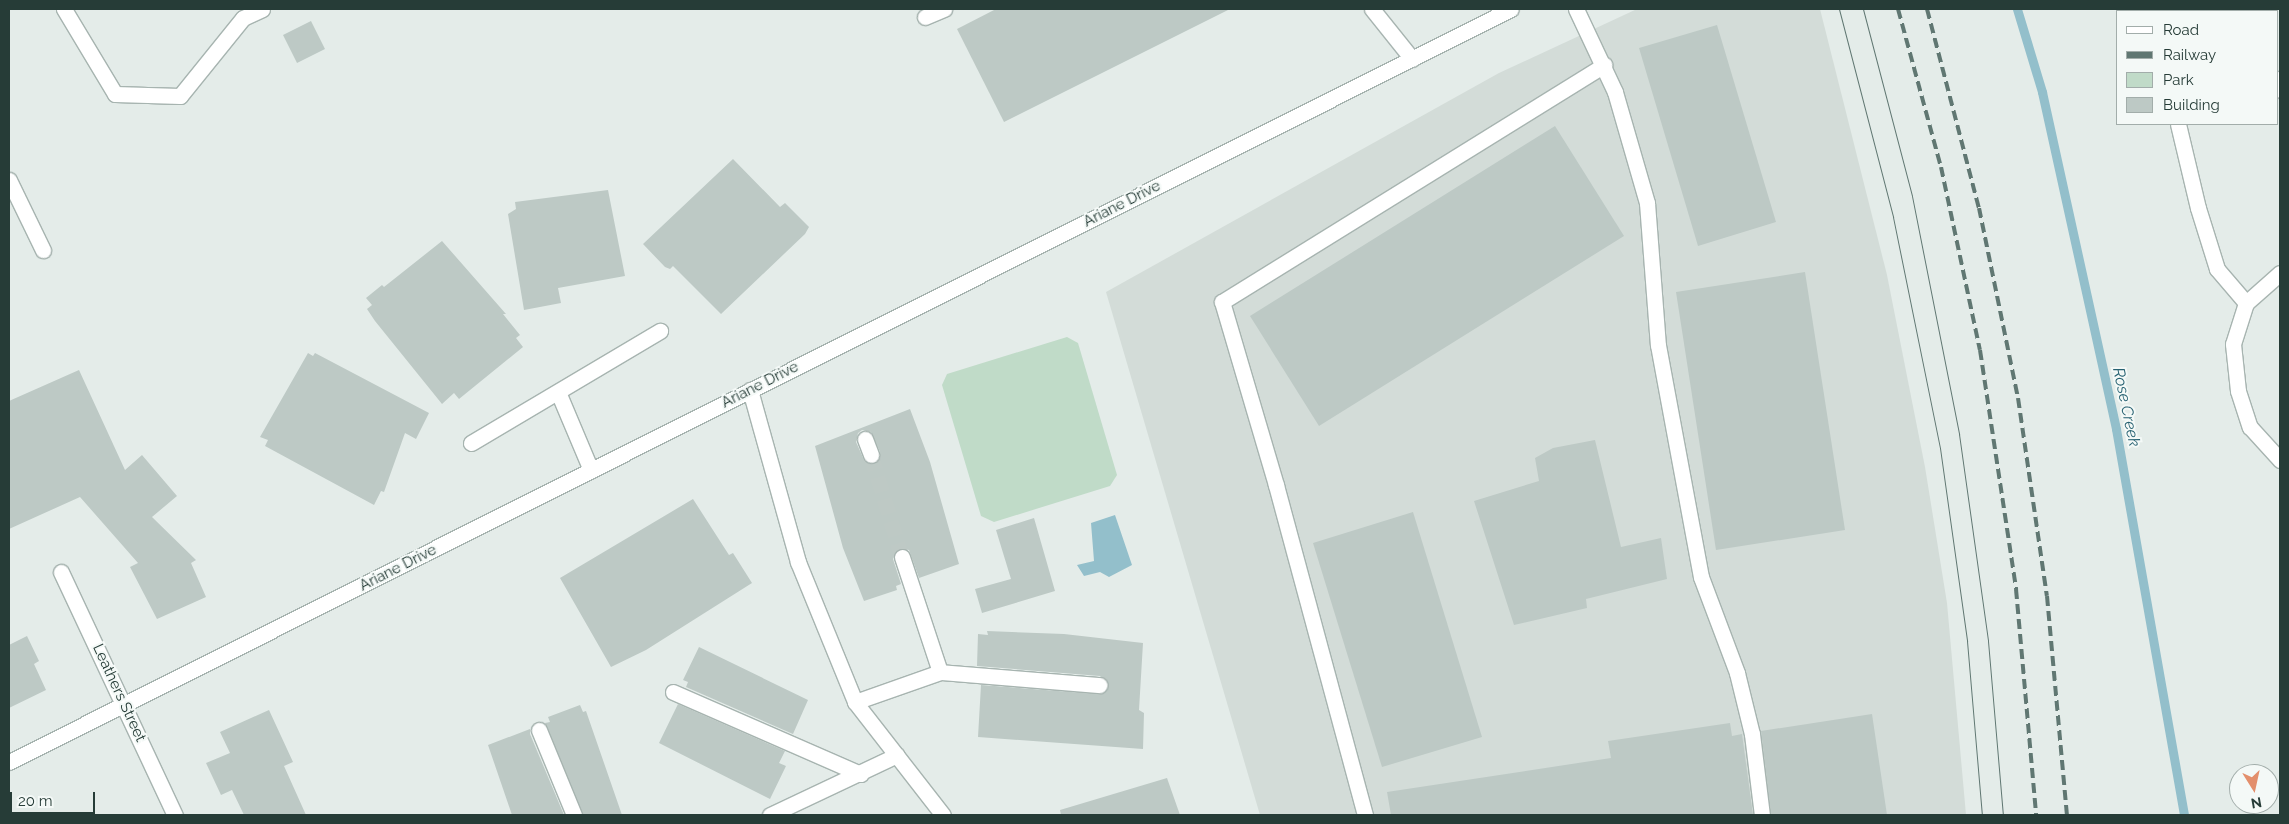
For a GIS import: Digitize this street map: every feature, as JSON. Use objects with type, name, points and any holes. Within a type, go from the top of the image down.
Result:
[{"type":"street","points":[[64,9],[115,94],[180,96],[243,18],[262,9]]},
{"type":"street","points":[[925,17],[944,9]]},
{"type":"street","points":[[1372,9],[1412,59]]},
{"type":"street","name":"Ariane Drive","points":[[9,762],[1511,9]]},
{"type":"street","points":[[1576,9],[1604,65],[1615,92],[1647,204],[1658,344],[1700,576],[1737,673],[1752,734],[1762,815]]},
{"type":"street","points":[[1365,815],[1276,485],[1222,302],[1604,65]]},
{"type":"street","points":[[2178,125],[2198,208],[2217,269],[2246,303]]},
{"type":"street","points":[[9,180],[43,250]]},
{"type":"street","points":[[2279,460],[2250,427],[2238,391],[2233,344],[2246,303],[2280,273]]},
{"type":"street","points":[[472,443],[660,331]]},
{"type":"street","points":[[750,390],[798,562],[855,702],[943,815]]},
{"type":"street","points":[[558,392],[591,470]]},
{"type":"street","points":[[865,438],[871,455]]},
{"type":"street","points":[[902,557],[940,672]]},
{"type":"street","name":"Leathers Street","points":[[61,572],[126,705],[175,815]]},
{"type":"street","points":[[855,702],[940,672],[1099,685]]},
{"type":"street","points":[[673,692],[861,774]]},
{"type":"street","points":[[539,730],[574,815]]},
{"type":"street","points":[[770,815],[861,774],[897,755]]},
{"type":"shaded area","points":[[1637,9],[1820,9],[1887,275],[1925,467],[1947,603],[1966,815],[1260,815],[1106,292],[1499,73]]},
{"type":"green space","points":[[1067,337],[1078,343],[1117,475],[1110,486],[994,522],[981,516],[942,385],[947,374]]},
{"type":"water","points":[[1115,515],[1132,565],[1109,577],[1100,572],[1084,576],[1077,565],[1094,561],[1091,523]]},
{"type":"building","points":[[996,9],[1230,9],[1004,122],[957,29]]},
{"type":"building","points":[[311,21],[325,49],[297,63],[283,35]]},
{"type":"building","points":[[1717,25],[1776,222],[1698,246],[1639,48]]},
{"type":"building","points":[[1555,126],[1624,236],[1319,426],[1250,316]]},
{"type":"building","points":[[733,159],[780,207],[785,203],[809,227],[805,234],[721,314],[673,266],[670,269],[665,267],[643,244]]},
{"type":"building","points":[[608,190],[625,276],[558,288],[561,303],[524,310],[508,214],[516,209],[515,202]]},
{"type":"building","points":[[442,241],[506,314],[503,314],[520,335],[516,338],[523,347],[459,399],[454,393],[442,404],[375,321],[367,309],[372,305],[366,298],[382,285],[384,287]]},
{"type":"building","points":[[1805,272],[1845,530],[1716,550],[1676,292]]},
{"type":"building","points":[[308,353],[313,356],[315,353],[429,413],[416,439],[405,433],[384,492],[381,491],[374,505],[265,446],[268,440],[260,437]]},
{"type":"building","points":[[79,370],[125,470],[142,455],[177,496],[152,517],[196,560],[191,563],[206,597],[157,619],[130,567],[138,563],[80,497],[9,529],[9,401]]},
{"type":"building","points":[[910,409],[930,462],[959,564],[919,578],[909,550],[899,548],[893,559],[901,584],[896,586],[897,590],[864,601],[843,548],[815,446]],"holes":[[[862,430],[871,432],[880,452],[878,461],[874,464],[865,462],[856,442],[858,433]]]},
{"type":"building","points":[[1595,440],[1621,547],[1661,538],[1667,579],[1586,599],[1587,608],[1514,625],[1474,501],[1539,481],[1535,458],[1553,448]]},
{"type":"building","points":[[693,499],[729,555],[733,553],[752,583],[646,650],[611,667],[560,578]]},
{"type":"building","points":[[1413,512],[1482,737],[1382,767],[1313,543]]},
{"type":"building","points":[[1034,518],[1055,591],[982,613],[975,589],[1011,579],[996,530]]},
{"type":"building","points":[[987,631],[1064,634],[1143,643],[1139,710],[1144,713],[1143,749],[978,737],[981,685],[1098,694],[1106,691],[1108,685],[1100,676],[977,666],[978,634],[988,635]]},
{"type":"building","points":[[27,636],[39,661],[34,664],[46,690],[9,708],[9,645]]},
{"type":"building","points":[[699,647],[808,700],[793,734],[686,687],[688,682],[683,680]]},
{"type":"building","points":[[678,704],[785,751],[779,763],[786,766],[770,799],[659,743]]},
{"type":"building","points":[[580,705],[583,712],[586,711],[622,815],[583,815],[545,723],[550,722],[548,717]]},
{"type":"building","points":[[269,710],[293,762],[284,766],[306,815],[244,815],[232,790],[221,795],[206,763],[230,753],[220,732]]},
{"type":"building","points":[[1872,714],[1887,815],[1771,815],[1761,731]]},
{"type":"building","points":[[1730,723],[1732,736],[1742,734],[1753,815],[1391,815],[1387,792],[1611,758],[1608,741]]},
{"type":"building","points":[[530,729],[530,734],[564,815],[512,815],[488,745]]},
{"type":"building","points":[[1167,778],[1180,815],[1061,815],[1060,810]]},
{"type":"waterway","name":"Rose Creek","points":[[2017,9],[2042,92],[2116,429],[2184,815]]},
{"type":"tunnel","points":[[871,455],[902,557]]},
{"type":"tram line","points":[[1839,9],[1893,217],[1940,448],[1967,641],[1982,815]]},
{"type":"tram line","points":[[1863,9],[1912,196],[1959,434],[1988,641],[2003,815]]},
{"type":"railway","points":[[1898,9],[1941,167],[1980,350],[2016,589],[2036,815]]},
{"type":"railway","points":[[1927,9],[1979,208],[2018,398],[2047,596],[2067,815]]}]
